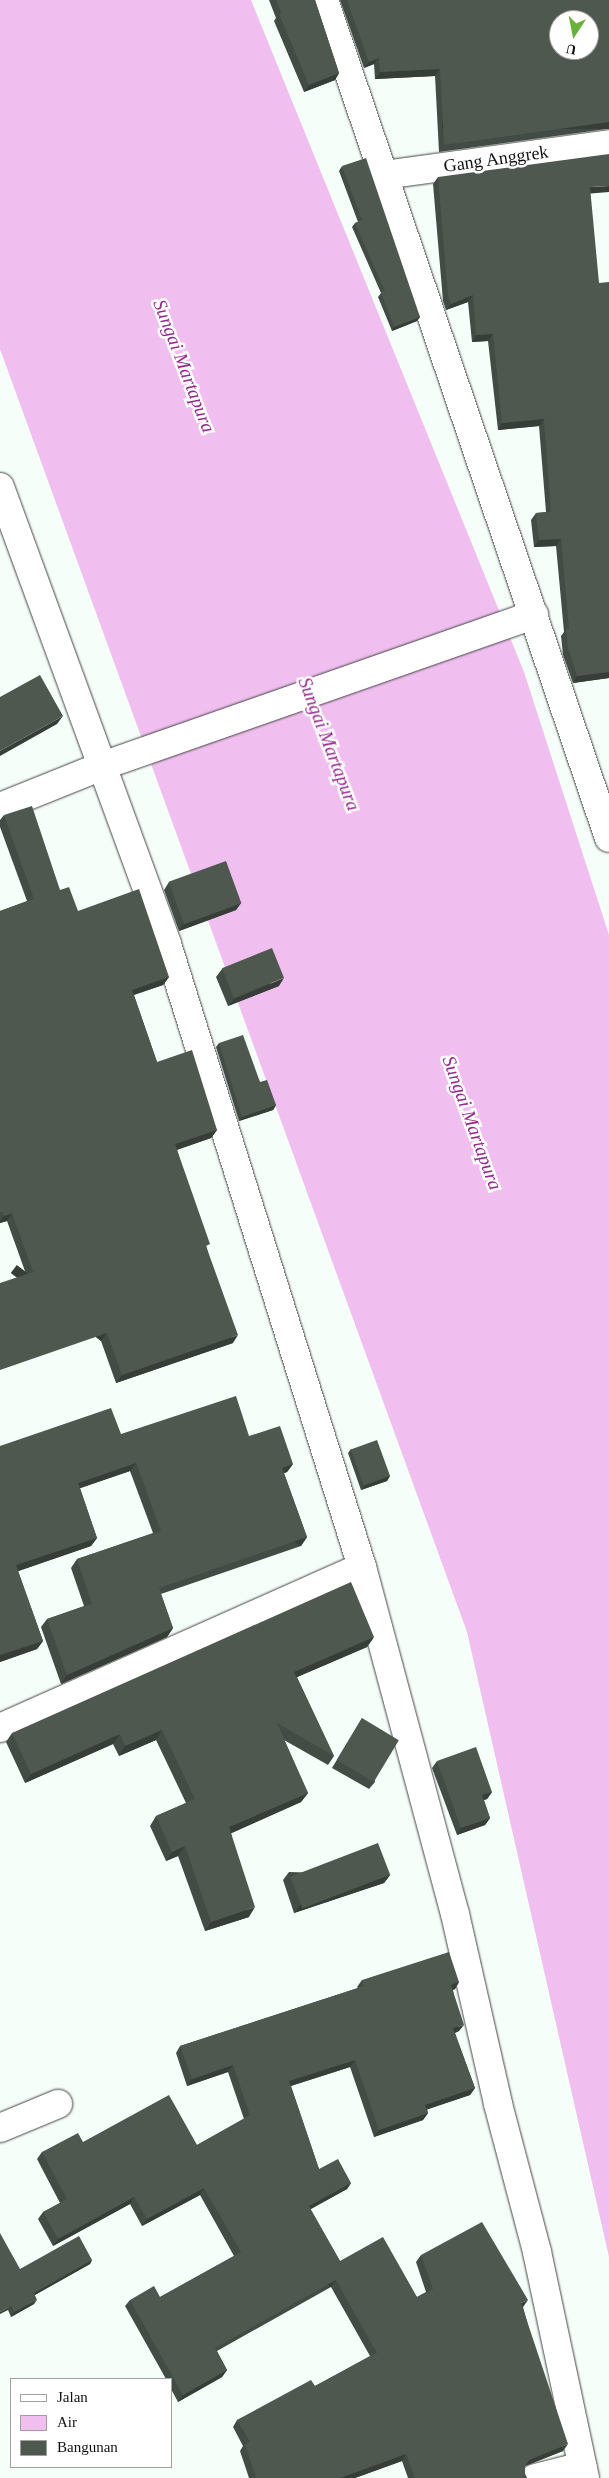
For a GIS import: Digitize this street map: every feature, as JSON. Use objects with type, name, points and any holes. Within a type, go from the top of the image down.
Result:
[{"type":"street","points":[[324,0],[384,175],[522,619],[607,826]]},
{"type":"street","name":"Gang Anggrek","points":[[384,175],[609,144]]},
{"type":"street","points":[[0,487],[167,944],[362,1567],[455,1914],[498,2104],[537,2252],[584,2472],[535,2478]]},
{"type":"street","points":[[0,807],[102,766],[522,619]]},
{"type":"street","points":[[0,1728],[362,1567]]},
{"type":"street","points":[[0,2128],[58,2104]]},
{"type":"water","name":"Sungai Martapura","points":[[0,0],[251,0],[524,672],[609,935],[609,2257],[467,1632],[0,349]]},
{"type":"building","points":[[276,0],[315,0],[339,73],[309,85],[279,14],[282,13]]},
{"type":"building","points":[[347,0],[609,0],[609,122],[444,145],[440,69],[380,72],[379,58],[369,62]]},
{"type":"building","points":[[609,154],[609,186],[590,187],[599,283],[609,282],[609,672],[577,676],[568,648],[566,629],[569,629],[561,539],[539,540],[536,513],[551,512],[544,419],[502,423],[493,334],[476,335],[473,295],[451,304],[448,295],[438,177]]},
{"type":"building","points":[[366,158],[420,317],[394,327],[381,292],[385,291],[355,223],[362,220],[342,166]]},
{"type":"building","points":[[40,675],[63,716],[0,751],[0,697]]},
{"type":"building","points":[[32,806],[60,890],[69,887],[78,911],[139,889],[169,977],[132,990],[157,1062],[192,1050],[217,1130],[175,1144],[210,1244],[206,1246],[238,1335],[122,1375],[107,1333],[0,1370],[0,1283],[33,1272],[12,1213],[4,1216],[0,1212],[0,911],[34,899],[4,815]]},
{"type":"building","points":[[226,861],[241,903],[184,924],[169,882]]},
{"type":"building","points":[[272,948],[284,978],[234,998],[222,968]]},
{"type":"building","points":[[243,1035],[260,1082],[267,1080],[276,1105],[242,1117],[219,1043]]},
{"type":"building","points":[[236,1396],[249,1436],[280,1426],[293,1464],[282,1468],[307,1537],[159,1588],[173,1628],[67,1675],[47,1619],[92,1604],[77,1559],[161,1531],[136,1463],[78,1483],[97,1538],[16,1565],[43,1641],[0,1655],[0,1446],[111,1408],[121,1434]]},
{"type":"building","points":[[377,1440],[390,1476],[364,1485],[351,1450]]},
{"type":"building","points":[[351,1582],[374,1637],[294,1672],[334,1756],[277,1723],[308,1793],[229,1827],[255,1907],[211,1922],[185,1846],[172,1852],[156,1816],[195,1799],[162,1730],[125,1746],[120,1734],[31,1774],[12,1733]]},
{"type":"building","points":[[362,1718],[399,1740],[374,1782],[337,1760]]},
{"type":"building","points":[[476,1747],[492,1792],[482,1795],[490,1818],[461,1828],[437,1761]]},
{"type":"building","points":[[378,1843],[390,1875],[302,1908],[290,1877]]},
{"type":"building","points":[[449,1952],[459,1982],[451,1985],[464,2025],[453,2028],[475,2088],[425,2105],[428,2113],[379,2130],[355,2060],[289,2081],[319,2169],[338,2159],[351,2183],[309,2206],[340,2261],[383,2237],[417,2297],[433,2289],[421,2255],[482,2222],[528,2300],[521,2303],[568,2444],[529,2460],[525,2466],[527,2478],[415,2478],[406,2454],[340,2478],[256,2478],[245,2444],[250,2442],[237,2420],[311,2380],[315,2386],[377,2353],[336,2280],[215,2348],[227,2370],[183,2395],[130,2300],[154,2286],[160,2297],[241,2252],[204,2188],[147,2219],[134,2197],[58,2239],[43,2212],[67,2199],[42,2152],[78,2133],[83,2142],[169,2095],[197,2145],[250,2115],[233,2065],[192,2079],[180,2046],[364,1986],[362,1980]]},
{"type":"building","points":[[0,2233],[20,2269],[79,2236],[92,2260],[34,2293],[37,2300],[14,2312],[11,2306],[0,2312]]}]
